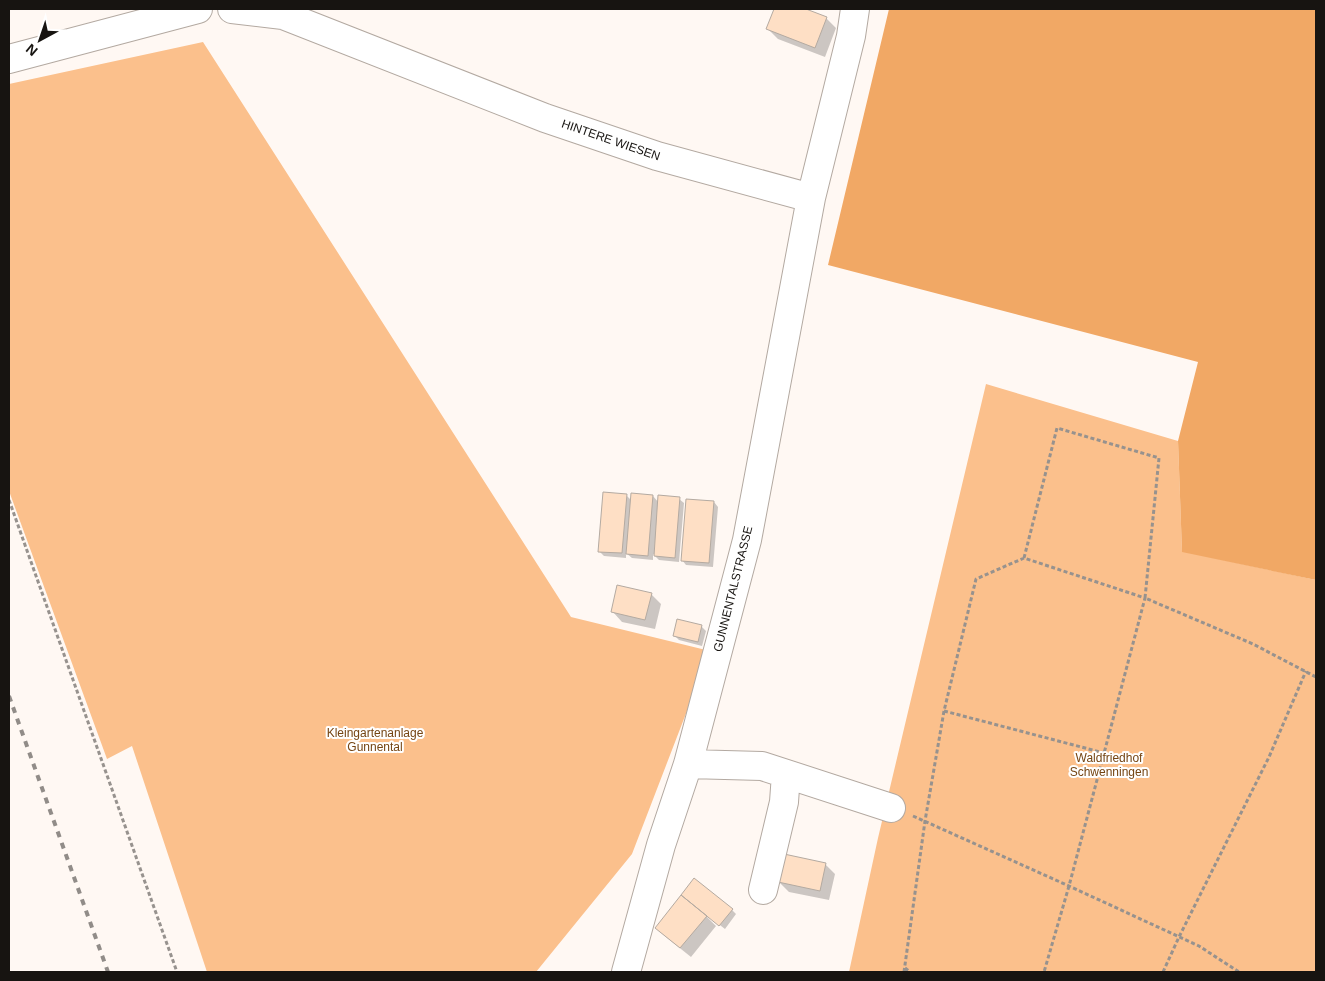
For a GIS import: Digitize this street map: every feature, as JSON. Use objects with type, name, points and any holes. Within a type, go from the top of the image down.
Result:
[{"type":"street","points":[[9,58],[198,9]]},
{"type":"street","name":"HINTERE WIESEN","points":[[232,9],[283,14],[545,118],[657,156],[812,198]]},
{"type":"street","points":[[812,198],[851,36],[855,9]]},
{"type":"street","name":"GUNNENTALSTRASSE","points":[[626,972],[661,845],[688,764],[747,540],[812,198]]},
{"type":"street","points":[[688,764],[762,766],[891,808]]},
{"type":"street","points":[[763,890],[784,802],[786,774]]},
{"type":"path","points":[[1024,558],[1057,428],[1160,458],[1145,598],[1069,886],[1044,972]]},
{"type":"path","points":[[9,500],[177,972]]},
{"type":"path","points":[[910,972],[904,970],[925,821],[944,711],[976,579],[1024,558],[1145,598],[1253,644],[1316,677]]},
{"type":"path","points":[[1163,972],[1269,757],[1306,671]]},
{"type":"path","points":[[944,711],[1104,753]]},
{"type":"path","points":[[891,808],[925,821],[1179,937],[1198,946],[1239,972]]},
{"type":"green space","name":"Kleingartenanlage Gunnental","points":[[203,42],[571,617],[710,651],[632,854],[536,972],[207,972],[132,746],[107,759],[9,491],[9,84]]},
{"type":"green space","name":"Waldfriedhof Schwenningen","points":[[986,384],[1178,441],[1182,551],[1316,580],[1316,972],[849,972],[878,838]]},
{"type":"shaded area","points":[[889,9],[1316,9],[1316,580],[1182,552],[1178,441],[1198,362],[828,265]]},
{"type":"building","points":[[774,9],[806,9],[827,17],[815,48],[766,29]]},
{"type":"building","points":[[603,492],[627,494],[622,553],[598,552]]},
{"type":"building","points":[[631,493],[653,495],[648,556],[626,554]]},
{"type":"building","points":[[658,495],[680,497],[675,558],[654,556]]},
{"type":"building","points":[[686,499],[714,501],[709,563],[681,561]]},
{"type":"building","points":[[617,585],[652,593],[645,620],[611,612]]},
{"type":"building","points":[[677,619],[702,625],[698,642],[673,636]]},
{"type":"building","points":[[784,854],[826,863],[820,891],[778,882]]},
{"type":"building","points":[[694,878],[733,909],[719,926],[681,895]]},
{"type":"building","points":[[681,895],[707,916],[680,948],[655,928]]},
{"type":"railway","points":[[9,696],[108,972]]}]
